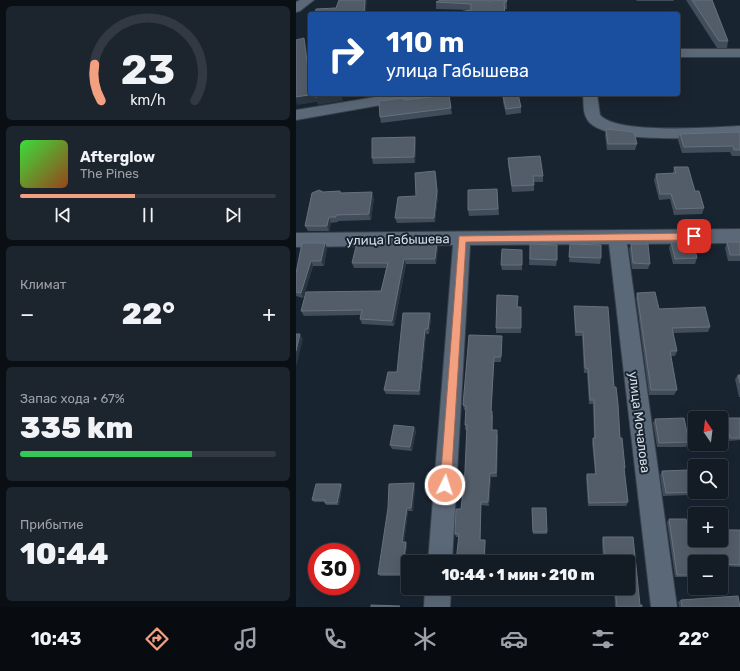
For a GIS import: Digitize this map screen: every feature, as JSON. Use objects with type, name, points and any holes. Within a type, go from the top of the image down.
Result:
[{"type":"street","points":[[296,8],[308,0]]},
{"type":"street","points":[[680,53],[740,53]]},
{"type":"street","points":[[296,114],[408,96]]},
{"type":"street","points":[[590,96],[592,115],[596,121],[606,127],[639,132],[740,131]]},
{"type":"street","name":"улица Габышева","points":[[296,240],[740,236]]},
{"type":"street","name":"улица Мочалова","points":[[617,237],[664,607]]},
{"type":"street","points":[[440,555],[462,238]]},
{"type":"street","points":[[437,607],[438,595]]},
{"type":"building","points":[[339,0],[365,0],[364,12],[315,12],[316,9],[336,8]]},
{"type":"building","points":[[441,0],[488,0],[490,2],[490,0],[507,0],[504,2],[505,12],[458,12],[471,10],[471,4],[436,2]]},
{"type":"building","points":[[692,0],[712,0],[728,41],[719,41]]},
{"type":"building","points":[[304,38],[308,69],[308,95],[296,97],[296,40]]},
{"type":"building","points":[[449,96],[451,108],[380,117],[379,101],[404,98],[404,100]]},
{"type":"building","points":[[503,96],[518,96],[521,107],[506,109]]},
{"type":"building","points":[[606,129],[634,132],[637,144],[608,144]]},
{"type":"building","points":[[740,132],[740,150],[734,150],[733,146],[684,147],[680,134]]},
{"type":"building","points":[[415,137],[414,157],[372,158],[372,138]]},
{"type":"building","points":[[540,156],[543,176],[533,176],[534,185],[512,186],[508,158]]},
{"type":"building","points":[[674,167],[688,167],[695,191],[699,191],[704,208],[676,209],[671,194],[660,194],[656,174],[676,173]]},
{"type":"building","points":[[435,171],[437,191],[434,218],[395,218],[398,197],[416,196],[415,173]]},
{"type":"building","points":[[497,189],[498,209],[468,210],[468,190]]},
{"type":"building","points":[[319,190],[323,192],[340,191],[340,193],[372,192],[369,214],[336,215],[336,217],[329,217],[327,226],[305,226],[312,193]]},
{"type":"building","points":[[357,242],[437,243],[435,259],[404,259],[392,321],[360,319],[362,310],[301,311],[306,292],[381,291],[388,263],[352,263]]},
{"type":"building","points":[[671,242],[693,242],[697,258],[675,259]]},
{"type":"building","points":[[727,242],[740,242],[740,255],[730,255]]},
{"type":"building","points":[[302,243],[325,243],[321,261],[311,261],[301,293],[296,292],[296,273]]},
{"type":"building","points":[[530,244],[557,245],[557,260],[530,259]]},
{"type":"building","points":[[570,244],[601,245],[601,258],[569,257]]},
{"type":"building","points":[[631,244],[648,244],[650,264],[633,263]]},
{"type":"building","points":[[502,249],[522,250],[522,265],[501,265]]},
{"type":"building","points":[[655,292],[659,309],[705,307],[710,327],[672,328],[677,351],[670,351],[677,390],[651,390],[637,293]]},
{"type":"building","points":[[497,295],[518,296],[517,307],[521,307],[521,328],[496,328]]},
{"type":"building","points":[[574,306],[608,307],[614,387],[616,387],[620,438],[622,438],[628,502],[589,503],[587,474],[596,474],[593,438],[595,438],[594,400],[590,400],[588,369],[585,368],[583,332],[576,332]]},
{"type":"building","points":[[403,313],[430,313],[428,329],[425,329],[419,391],[384,390],[388,372],[397,372]]},
{"type":"building","points":[[296,334],[300,334],[296,351]]},
{"type":"building","points":[[469,335],[502,336],[501,357],[494,357],[491,411],[492,430],[497,430],[496,473],[490,473],[488,502],[481,502],[480,540],[485,540],[484,555],[457,555],[459,534],[455,534],[456,509],[461,509],[465,471],[467,425],[465,425],[466,406],[463,405]]},
{"type":"building","points":[[684,418],[688,442],[659,443],[655,419]]},
{"type":"building","points":[[728,418],[740,418],[740,438],[730,438]]},
{"type":"building","points":[[394,425],[414,427],[410,447],[390,445]]},
{"type":"building","points":[[688,470],[688,492],[666,493],[662,471]]},
{"type":"building","points":[[414,483],[411,508],[407,508],[402,542],[406,542],[404,555],[401,555],[401,574],[378,574],[388,508],[389,484]]},
{"type":"building","points":[[316,484],[341,484],[337,503],[325,503],[325,500],[312,500]]},
{"type":"building","points":[[532,508],[546,508],[547,532],[533,532]]},
{"type":"building","points":[[669,519],[686,519],[688,528],[688,547],[728,547],[728,530],[740,530],[740,565],[728,564],[728,555],[688,555],[688,575],[677,575]]},
{"type":"building","points":[[603,537],[633,537],[635,555],[604,555]]},
{"type":"building","points":[[635,556],[640,605],[642,605],[642,607],[617,607],[616,595],[635,595]]},
{"type":"building","points":[[738,596],[740,607],[682,607],[681,600]]},
{"type":"building","points":[[371,605],[400,606],[371,607]]},
{"type":"route","points":[[445,485],[462,238],[694,236]]}]
